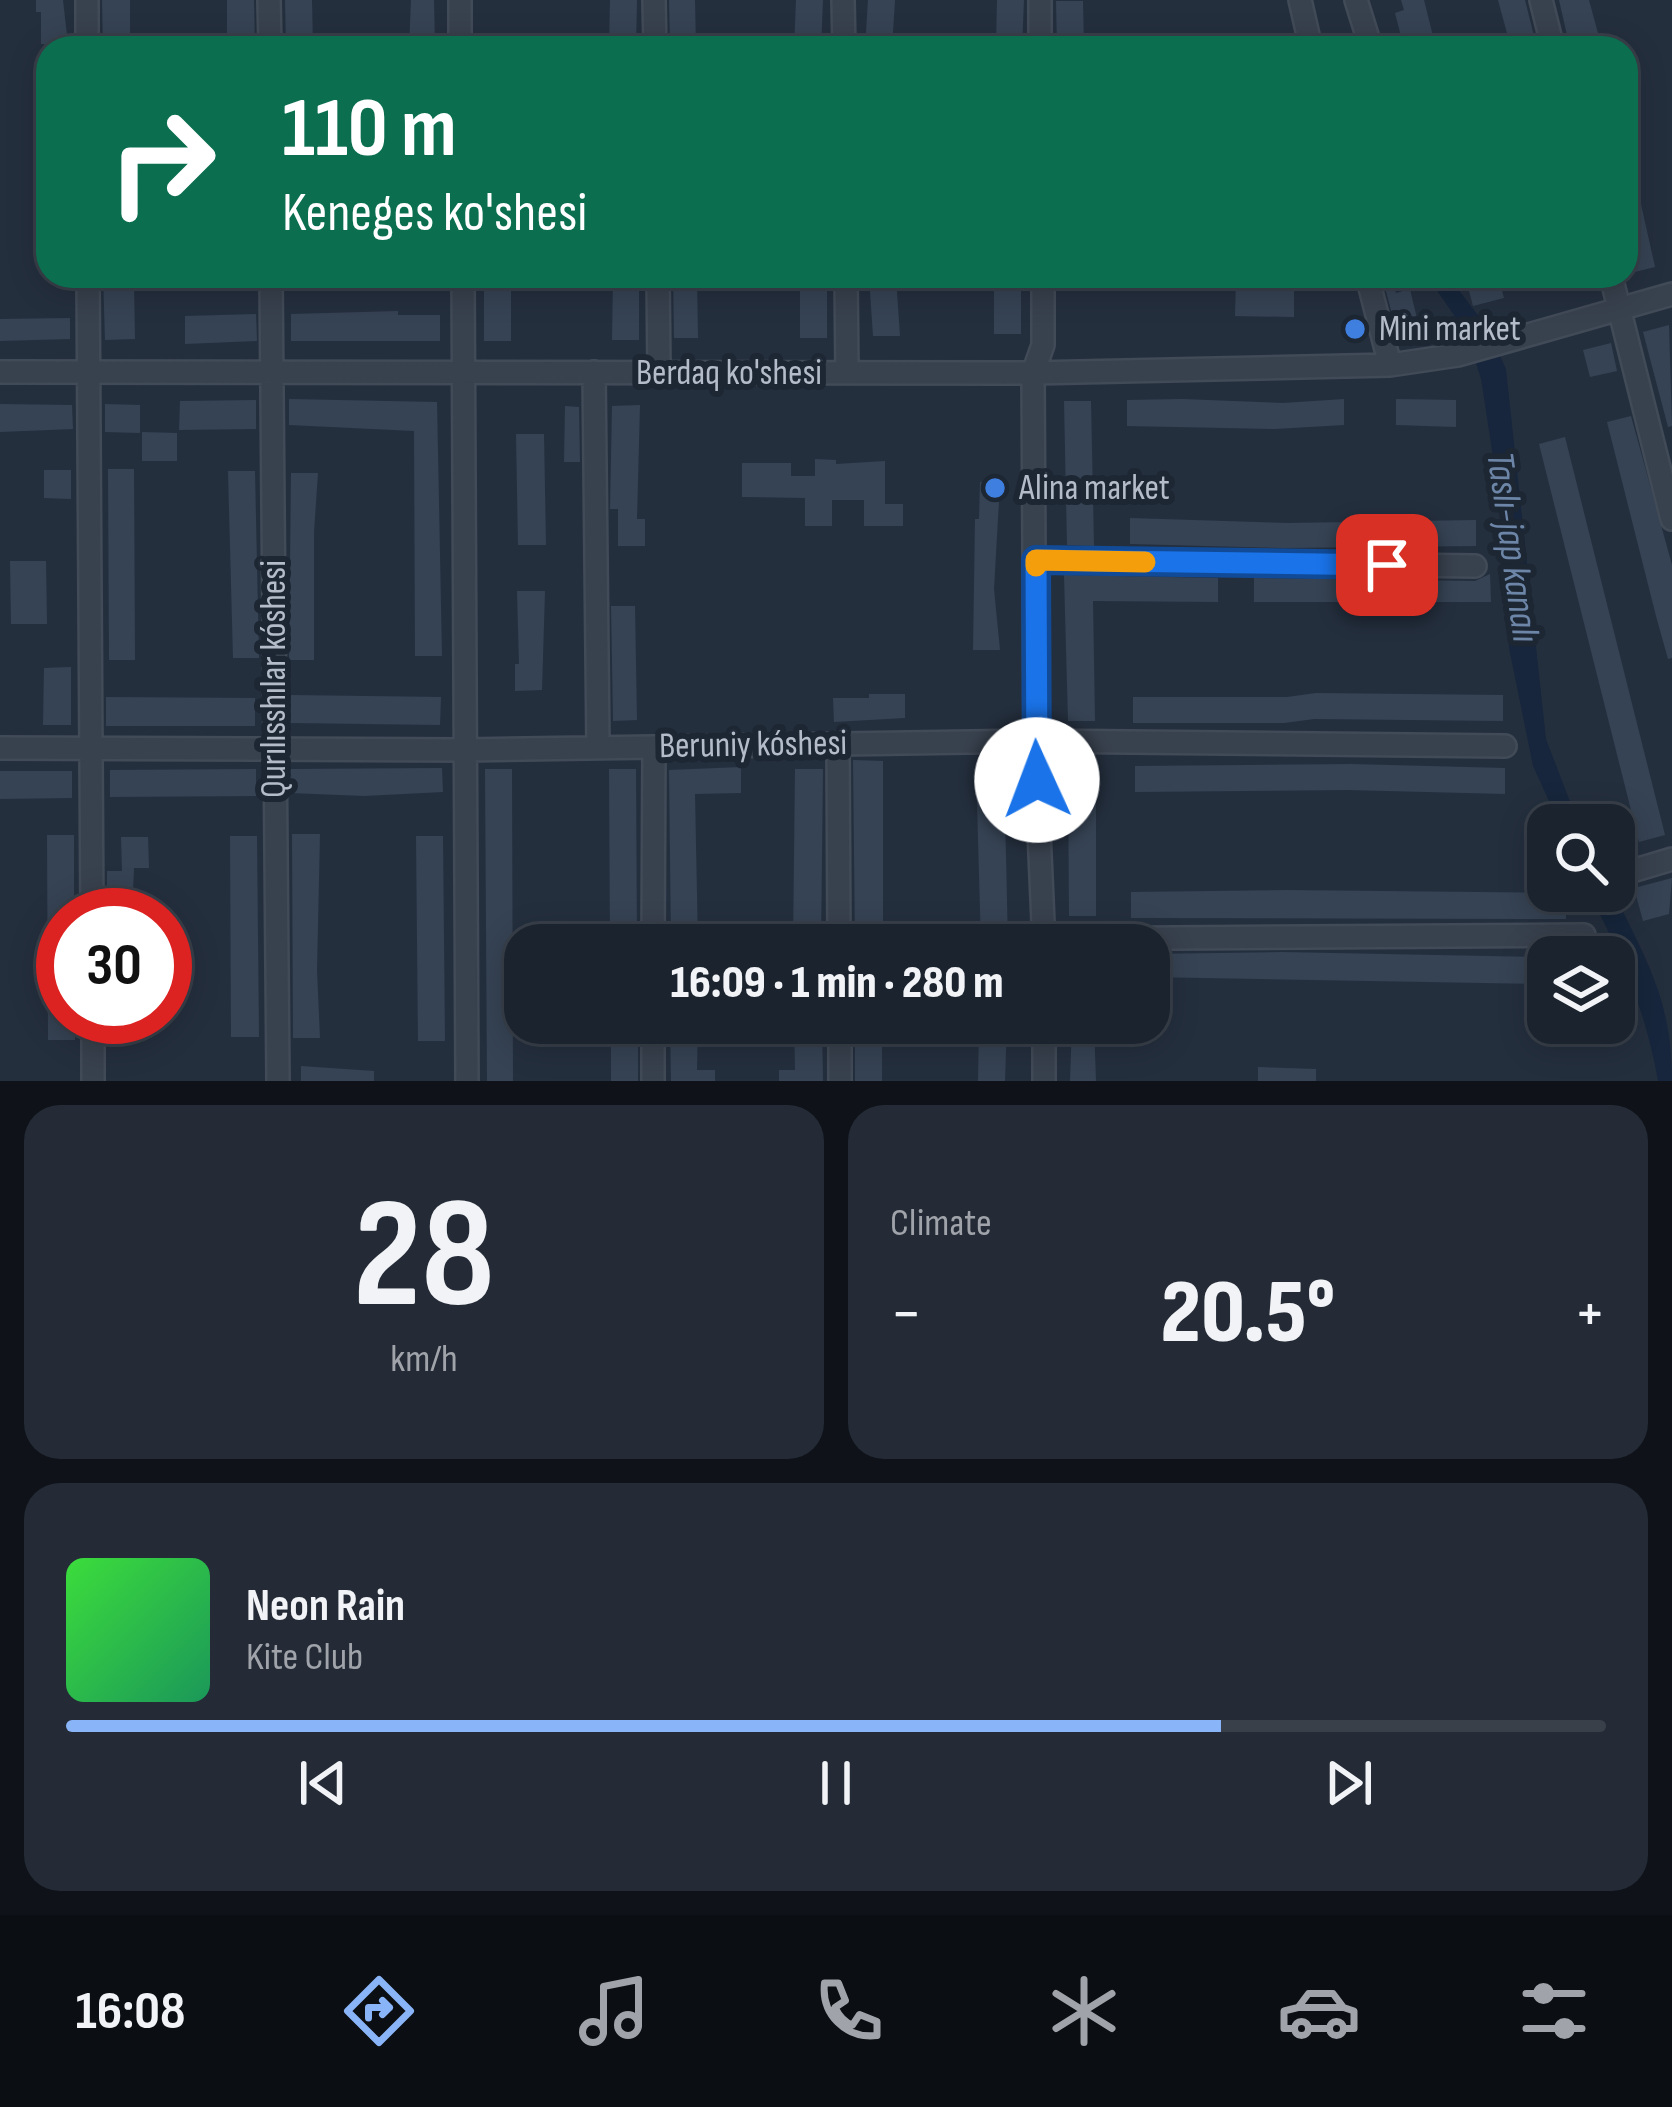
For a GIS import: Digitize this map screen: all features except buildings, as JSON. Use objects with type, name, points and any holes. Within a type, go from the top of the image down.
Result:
[{"type":"street","points":[[87,0],[87,36]]},
{"type":"street","points":[[269,0],[269,36]]},
{"type":"street","points":[[460,0],[460,36]]},
{"type":"street","points":[[654,0],[655,36]]},
{"type":"street","points":[[843,0],[844,36]]},
{"type":"street","points":[[1040,0],[1040,36]]},
{"type":"street","points":[[1300,0],[1308,36]]},
{"type":"street","points":[[1356,0],[1367,36]]},
{"type":"street","points":[[1541,0],[1550,36]]},
{"type":"street","points":[[88,288],[92,888]]},
{"type":"street","name":"Qurılısshılar kóshesi","points":[[271,288],[278,1081]]},
{"type":"street","points":[[463,288],[467,1081]]},
{"type":"street","points":[[658,288],[659,373]]},
{"type":"street","points":[[846,288],[847,373]]},
{"type":"street","points":[[1042,288],[1043,345],[1033,374],[1035,741],[1043,924]]},
{"type":"street","points":[[1370,288],[1390,365]]},
{"type":"street","points":[[1614,288],[1672,519]]},
{"type":"street","name":"Berdaq ko'shesi","points":[[0,372],[1033,374],[1390,365],[1458,355],[1672,294]]},
{"type":"street","points":[[594,372],[598,747]]},
{"type":"street","points":[[1036,560],[1475,566]]},
{"type":"street","name":"Beruniy kóshesi","points":[[0,748],[465,750],[1035,741],[1505,746]]},
{"type":"street","points":[[838,743],[839,924]]},
{"type":"street","points":[[653,924],[654,747]]},
{"type":"street","points":[[1635,870],[1672,860]]},
{"type":"street","points":[[1170,940],[1584,935]]},
{"type":"street","points":[[93,1044],[93,1081]]},
{"type":"street","points":[[653,1044],[653,1081]]},
{"type":"street","points":[[840,1044],[840,1081]]},
{"type":"street","points":[[1044,1044],[1044,1081]]},
{"type":"water","name":"Taslı-jap kanalı","points":[[1435,288],[1457,288],[1487,327],[1506,369],[1546,739],[1571,804],[1550,804],[1533,766],[1509,648],[1504,528],[1481,379],[1467,334]]},
{"type":"water","points":[[1598,912],[1623,912],[1635,936],[1610,936]]},
{"type":"water","points":[[1635,936],[1668,1027],[1672,1081],[1658,1081],[1635,995]]},
{"type":"slow traffic","points":[[1036,566],[1036,560],[1145,562]]},
{"type":"place","name":"Mini market","points":[[1355,329]]},
{"type":"place","name":"Alina market","points":[[995,488]]},
{"type":"route","points":[[1037,780],[1036,560],[1387,565]]}]
